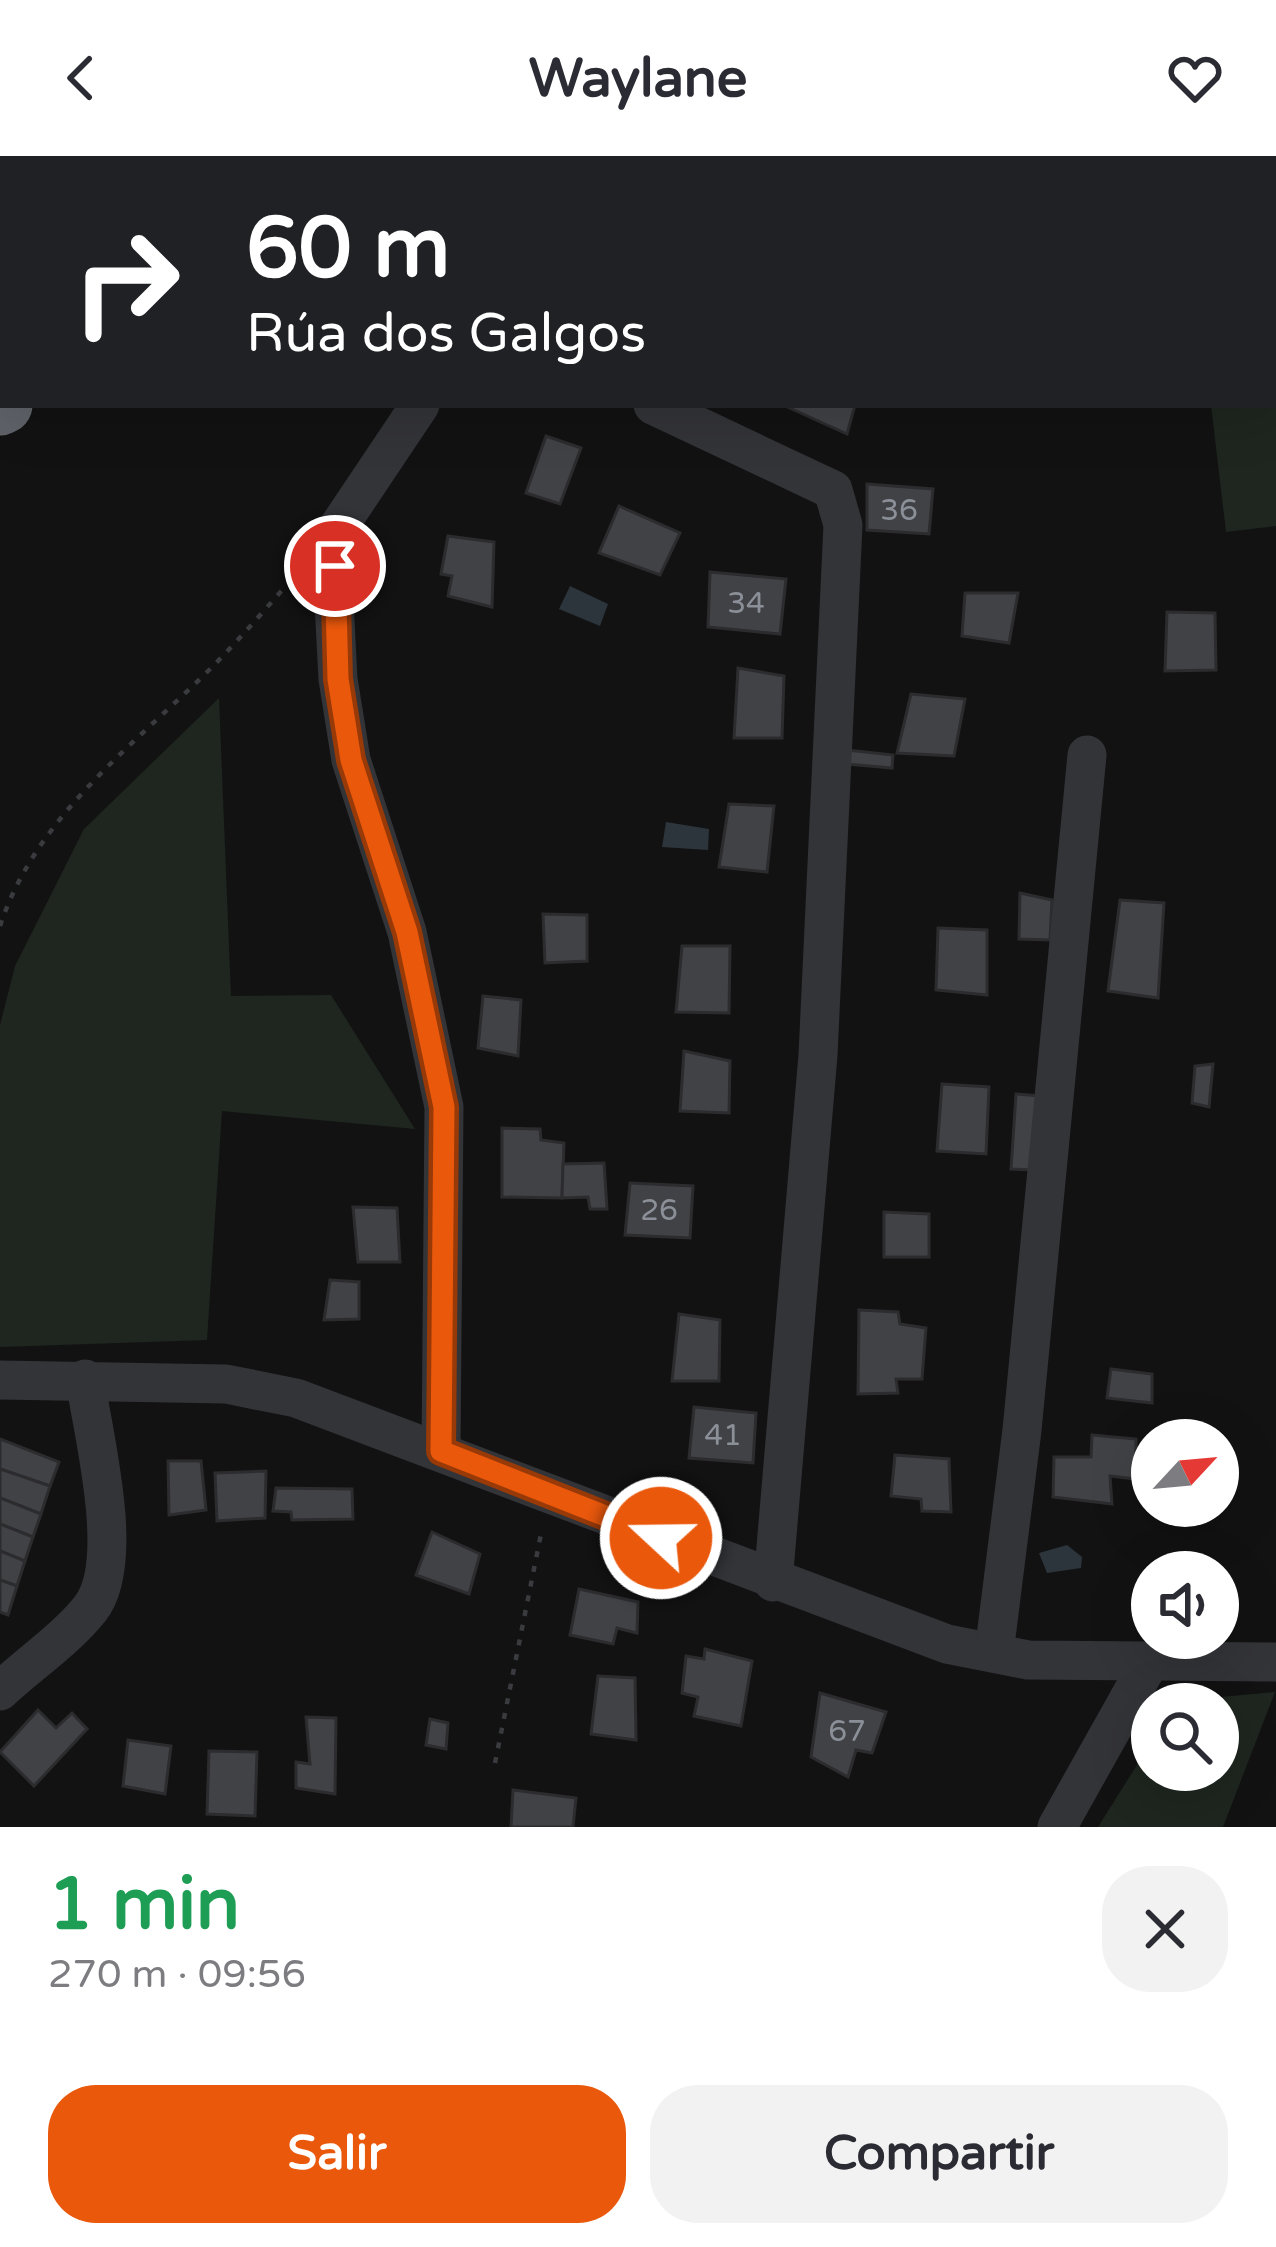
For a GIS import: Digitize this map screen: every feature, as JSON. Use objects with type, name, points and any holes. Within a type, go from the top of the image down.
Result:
[{"type":"street","points":[[418,408],[337,529],[338,679],[351,760],[407,932],[444,1107],[441,1451]]},
{"type":"street","points":[[659,408],[832,490],[843,525],[816,1078],[773,1582]]},
{"type":"street","points":[[994,1654],[1022,1430],[1087,755]]},
{"type":"street","points":[[0,1690],[89,1610],[102,1585],[107,1541],[85,1379]]},
{"type":"street","points":[[0,1380],[226,1384],[273,1393],[441,1451],[773,1582],[946,1644],[1028,1660],[1276,1662]]},
{"type":"street","points":[[1057,1827],[1150,1661]]},
{"type":"path","points":[[0,926],[20,873],[55,821],[214,665],[337,529]]},
{"type":"path","points":[[495,1762],[548,1494]]},
{"type":"shaded area","points":[[1211,408],[1276,408],[1276,526],[1226,532]]},
{"type":"shaded area","points":[[570,586],[608,604],[600,626],[559,609]]},
{"type":"shaded area","points":[[219,698],[231,996],[331,995],[415,1129],[222,1111],[207,1340],[0,1347],[0,1025],[15,966],[84,829]]},
{"type":"shaded area","points":[[666,822],[709,829],[708,850],[662,847]]},
{"type":"shaded area","points":[[1067,1545],[1082,1557],[1081,1568],[1047,1573],[1039,1553]]},
{"type":"shaded area","points":[[1275,1692],[1239,1785],[1239,1695]]},
{"type":"shaded area","points":[[1131,1774],[1131,1791],[1237,1791],[1223,1827],[1098,1827]]},
{"type":"building","points":[[790,408],[854,408],[847,434]]},
{"type":"building","points":[[546,436],[581,448],[560,504],[526,493]]},
{"type":"building","points":[[867,484],[933,489],[929,534],[867,530]]},
{"type":"building","points":[[619,506],[680,533],[660,575],[599,553]]},
{"type":"building","points":[[448,536],[494,542],[492,607],[448,596],[452,576],[441,574]]},
{"type":"building","points":[[710,572],[786,579],[780,634],[708,627]]},
{"type":"building","points":[[965,593],[1018,593],[1009,643],[962,636]]},
{"type":"building","points":[[1167,612],[1215,613],[1216,670],[1165,671]]},
{"type":"building","points":[[738,668],[784,676],[782,738],[734,738]]},
{"type":"building","points":[[911,694],[965,699],[954,756],[897,753]]},
{"type":"building","points":[[847,750],[893,755],[892,768],[846,764]]},
{"type":"building","points":[[729,804],[774,806],[767,872],[719,867]]},
{"type":"building","points":[[1020,893],[1052,900],[1050,940],[1019,939]]},
{"type":"building","points":[[1120,900],[1164,903],[1158,998],[1108,991]]},
{"type":"building","points":[[543,914],[587,915],[587,961],[545,963]]},
{"type":"building","points":[[938,928],[987,930],[987,995],[936,990]]},
{"type":"building","points":[[682,946],[730,946],[729,1013],[676,1012]]},
{"type":"building","points":[[483,996],[521,1000],[518,1056],[478,1048]]},
{"type":"building","points":[[684,1051],[730,1061],[729,1113],[680,1111]]},
{"type":"building","points":[[1213,1064],[1209,1107],[1192,1103],[1195,1066]]},
{"type":"building","points":[[942,1084],[989,1087],[986,1154],[937,1151]]},
{"type":"building","points":[[1016,1094],[1041,1096],[1036,1170],[1011,1169]]},
{"type":"building","points":[[502,1128],[540,1129],[541,1140],[564,1143],[562,1198],[502,1197]]},
{"type":"building","points":[[604,1163],[607,1209],[590,1209],[588,1197],[562,1198],[563,1164]]},
{"type":"building","points":[[630,1183],[693,1186],[690,1238],[625,1235]]},
{"type":"building","points":[[353,1207],[397,1208],[400,1262],[358,1262]]},
{"type":"building","points":[[884,1212],[929,1214],[929,1257],[884,1257]]},
{"type":"building","points":[[330,1280],[359,1282],[359,1319],[324,1320]]},
{"type":"building","points":[[859,1310],[898,1312],[900,1324],[926,1328],[922,1379],[896,1379],[898,1393],[858,1394]]},
{"type":"building","points":[[679,1314],[720,1320],[719,1381],[672,1381]]},
{"type":"building","points":[[1111,1369],[1152,1374],[1152,1403],[1107,1398]]},
{"type":"building","points":[[694,1407],[756,1413],[753,1463],[689,1458]]},
{"type":"building","points":[[1092,1435],[1131,1439],[1131,1479],[1110,1476],[1112,1504],[1053,1497],[1054,1457],[1091,1457]]},
{"type":"building","points":[[0,1439],[59,1462],[50,1486],[0,1469]]},
{"type":"building","points":[[895,1455],[949,1459],[951,1512],[922,1511],[921,1499],[891,1496]]},
{"type":"building","points":[[168,1461],[201,1461],[206,1510],[169,1515]]},
{"type":"building","points":[[0,1469],[50,1486],[41,1514],[0,1498]]},
{"type":"building","points":[[266,1471],[265,1518],[217,1521],[215,1473]]},
{"type":"building","points":[[276,1488],[352,1489],[353,1519],[292,1520],[291,1512],[273,1511]]},
{"type":"building","points":[[0,1498],[41,1514],[33,1537],[0,1524]]},
{"type":"building","points":[[0,1524],[33,1537],[25,1561],[0,1551]]},
{"type":"building","points":[[432,1532],[480,1554],[469,1594],[416,1575]]},
{"type":"building","points":[[0,1551],[25,1561],[17,1586],[0,1580]]},
{"type":"building","points":[[0,1580],[17,1586],[8,1615],[0,1612]]},
{"type":"building","points":[[579,1589],[638,1602],[637,1633],[617,1628],[613,1644],[570,1635]]},
{"type":"building","points":[[705,1649],[752,1661],[741,1726],[694,1716],[698,1697],[682,1693],[686,1656],[704,1659]]},
{"type":"building","points":[[598,1676],[635,1678],[636,1740],[591,1734]]},
{"type":"building","points":[[820,1693],[886,1712],[872,1753],[856,1750],[848,1777],[811,1757]]},
{"type":"building","points":[[38,1710],[56,1728],[72,1713],[87,1729],[34,1786],[0,1752]]},
{"type":"building","points":[[306,1717],[336,1718],[335,1794],[296,1788],[296,1762],[310,1764]]},
{"type":"building","points":[[430,1719],[448,1723],[446,1749],[426,1745]]},
{"type":"building","points":[[128,1740],[171,1746],[165,1794],[123,1786]]},
{"type":"building","points":[[209,1751],[257,1752],[255,1816],[207,1814]]},
{"type":"building","points":[[513,1790],[576,1798],[573,1827],[511,1827]]},
{"type":"route","points":[[335,566],[338,679],[351,760],[407,932],[444,1107],[441,1451],[661,1538]]}]
